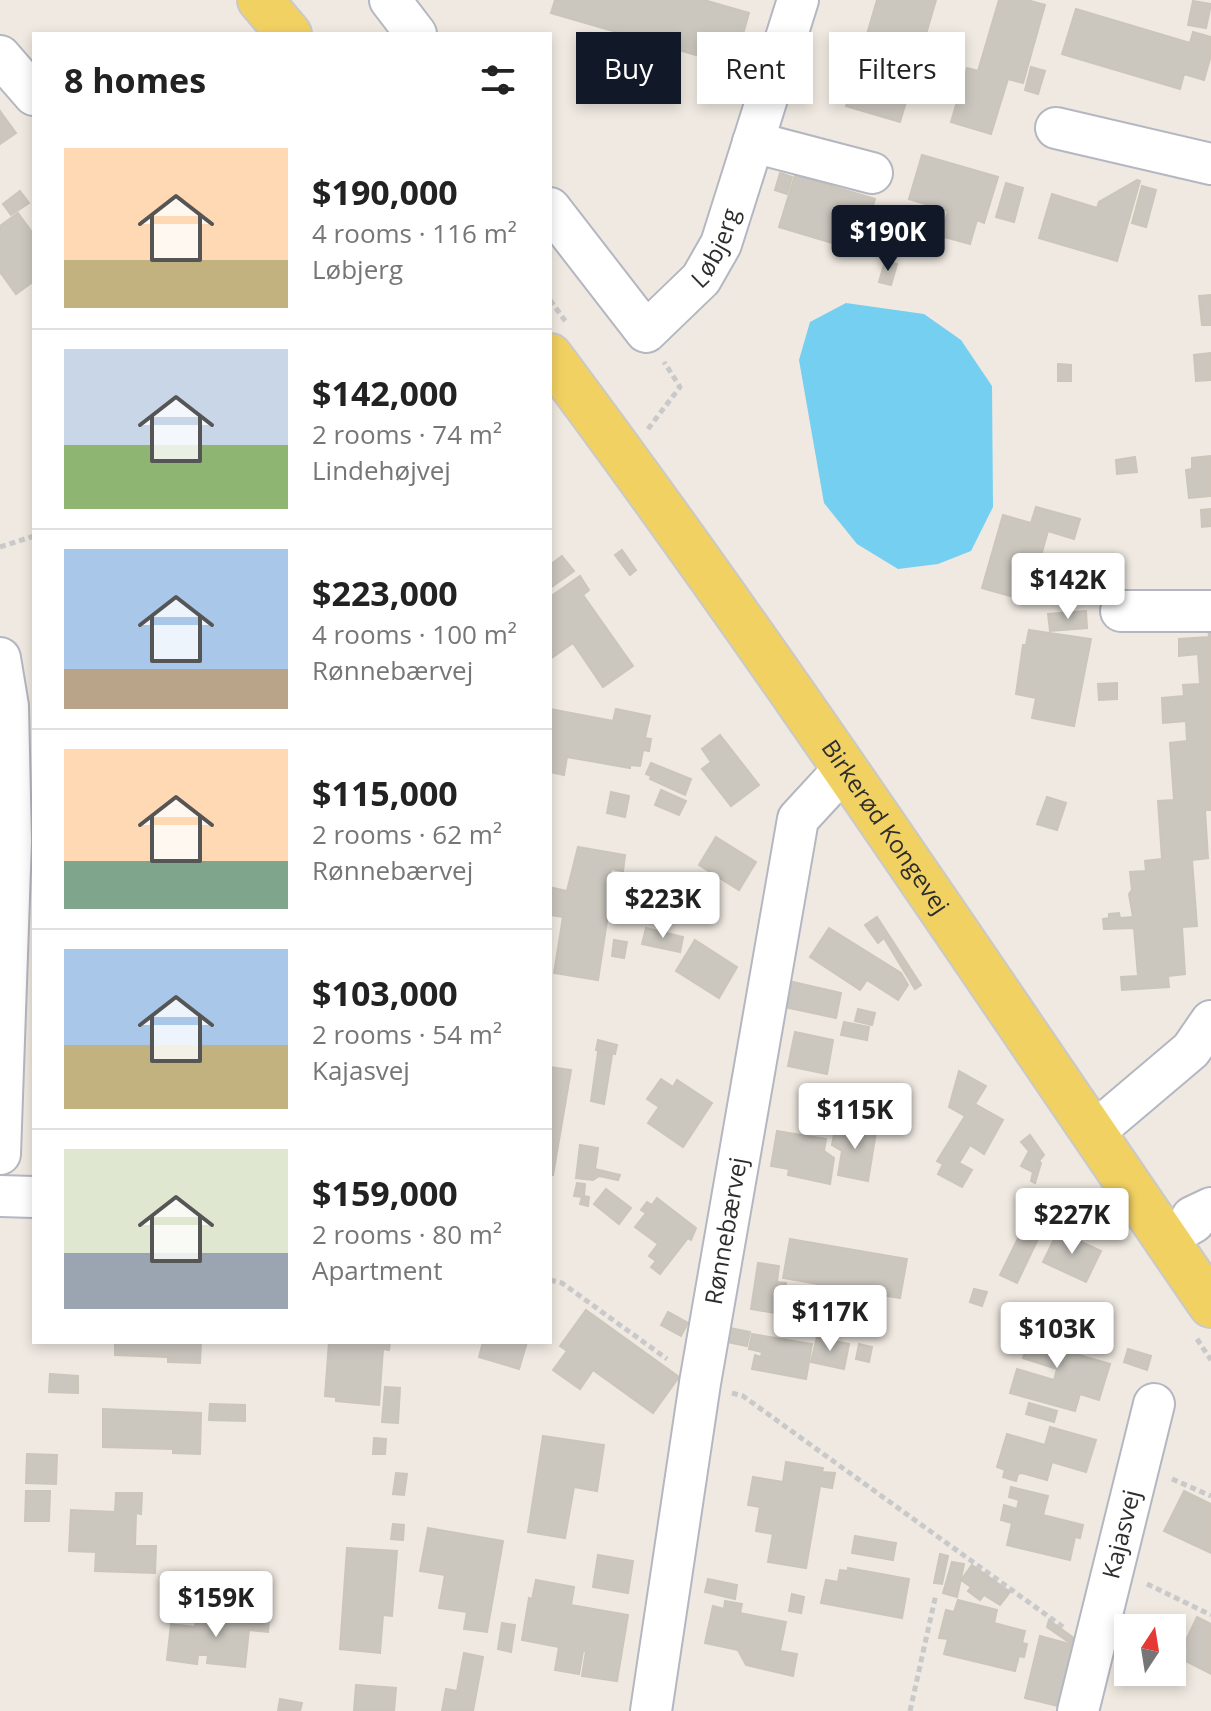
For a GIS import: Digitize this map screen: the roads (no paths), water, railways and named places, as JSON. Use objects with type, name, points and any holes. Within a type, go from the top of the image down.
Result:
[{"type":"main road","points":[[260,0],[287,32]]},
{"type":"main road","name":"Birkerød Kongevej","points":[[552,359],[627,459],[844,769],[1211,1305]]},
{"type":"street","points":[[390,0],[414,32]]},
{"type":"street","name":"Løbjerg","points":[[552,211],[646,332],[701,279],[721,244],[798,0]]},
{"type":"street","points":[[0,56],[32,93]]},
{"type":"street","points":[[1056,128],[1211,164]]},
{"type":"street","points":[[753,142],[872,173]]},
{"type":"street","points":[[1121,611],[1211,611]]},
{"type":"street","points":[[0,658],[22,841],[0,1154]]},
{"type":"street","name":"Rønnebærvej","points":[[651,1711],[700,1383],[798,819],[844,769]]},
{"type":"street","points":[[1093,1133],[1191,1050],[1211,1021]]},
{"type":"street","points":[[0,1196],[32,1197]]},
{"type":"street","points":[[1165,1239],[1194,1222],[1192,1217],[1211,1208]]},
{"type":"street","name":"Kajasvej","points":[[1078,1711],[1154,1404]]},
{"type":"water","points":[[846,303],[924,314],[961,340],[992,386],[993,507],[971,551],[938,564],[898,569],[857,544],[824,503],[799,360],[810,322]]}]
